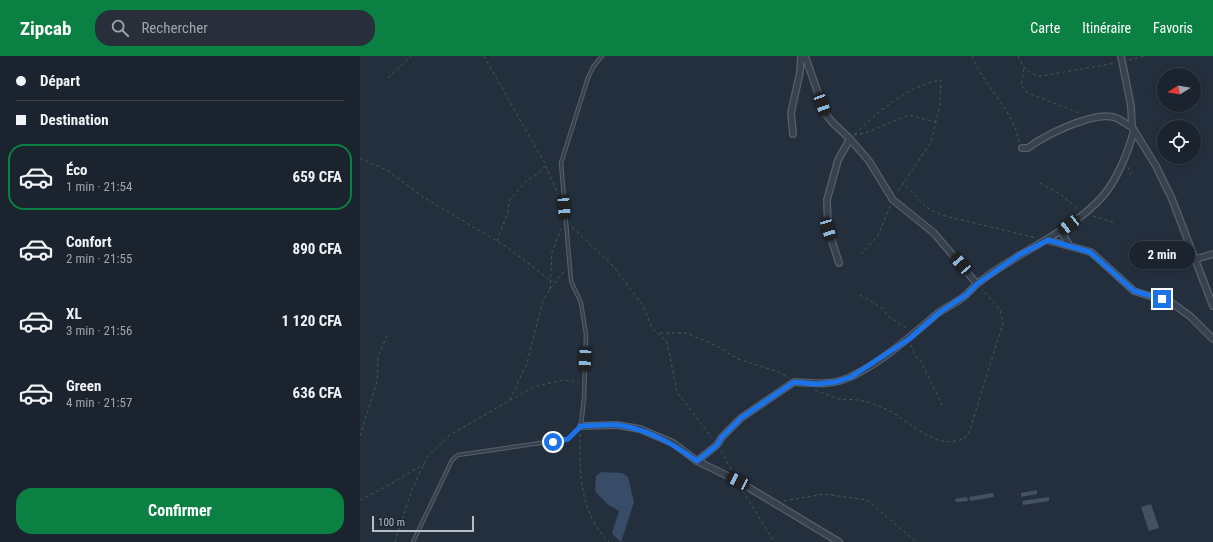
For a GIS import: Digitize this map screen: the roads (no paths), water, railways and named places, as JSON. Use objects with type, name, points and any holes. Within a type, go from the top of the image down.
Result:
[{"type":"street","points":[[793,134],[791,113],[800,72],[801,56]]},
{"type":"street","points":[[805,56],[826,113],[832,122],[852,137],[878,174],[893,200],[934,233],[977,284]]},
{"type":"street","points":[[697,461],[717,445],[722,437],[741,418],[794,382],[816,384],[836,382],[851,377],[909,339],[940,312],[962,298],[977,284],[1019,255],[1048,240],[1084,213],[1107,190],[1130,147],[1133,129],[1131,106],[1122,58]]},
{"type":"street","points":[[1022,148],[1028,148],[1067,126],[1094,119],[1113,117],[1133,129],[1162,178],[1196,259],[1213,306]]},
{"type":"street","points":[[839,263],[828,229],[828,200],[838,160],[852,137]]},
{"type":"street","points":[[1061,231],[1069,245]]},
{"type":"street","points":[[1048,240],[1086,250],[1095,254],[1134,291],[1172,303],[1191,318],[1213,339]]},
{"type":"street","points":[[1196,259],[1213,254]]},
{"type":"street","points":[[581,426],[617,425],[640,429],[673,443],[697,461],[738,481],[839,542]]},
{"type":"lane","points":[[413,542],[452,460],[464,454],[537,445],[568,439],[581,426],[586,335],[581,303],[572,286],[561,173],[563,155],[588,78],[593,67],[602,56]]},
{"type":"water","points":[[601,472],[622,473],[628,477],[634,502],[621,542],[612,533],[619,511],[607,504],[595,491],[596,476]]}]
